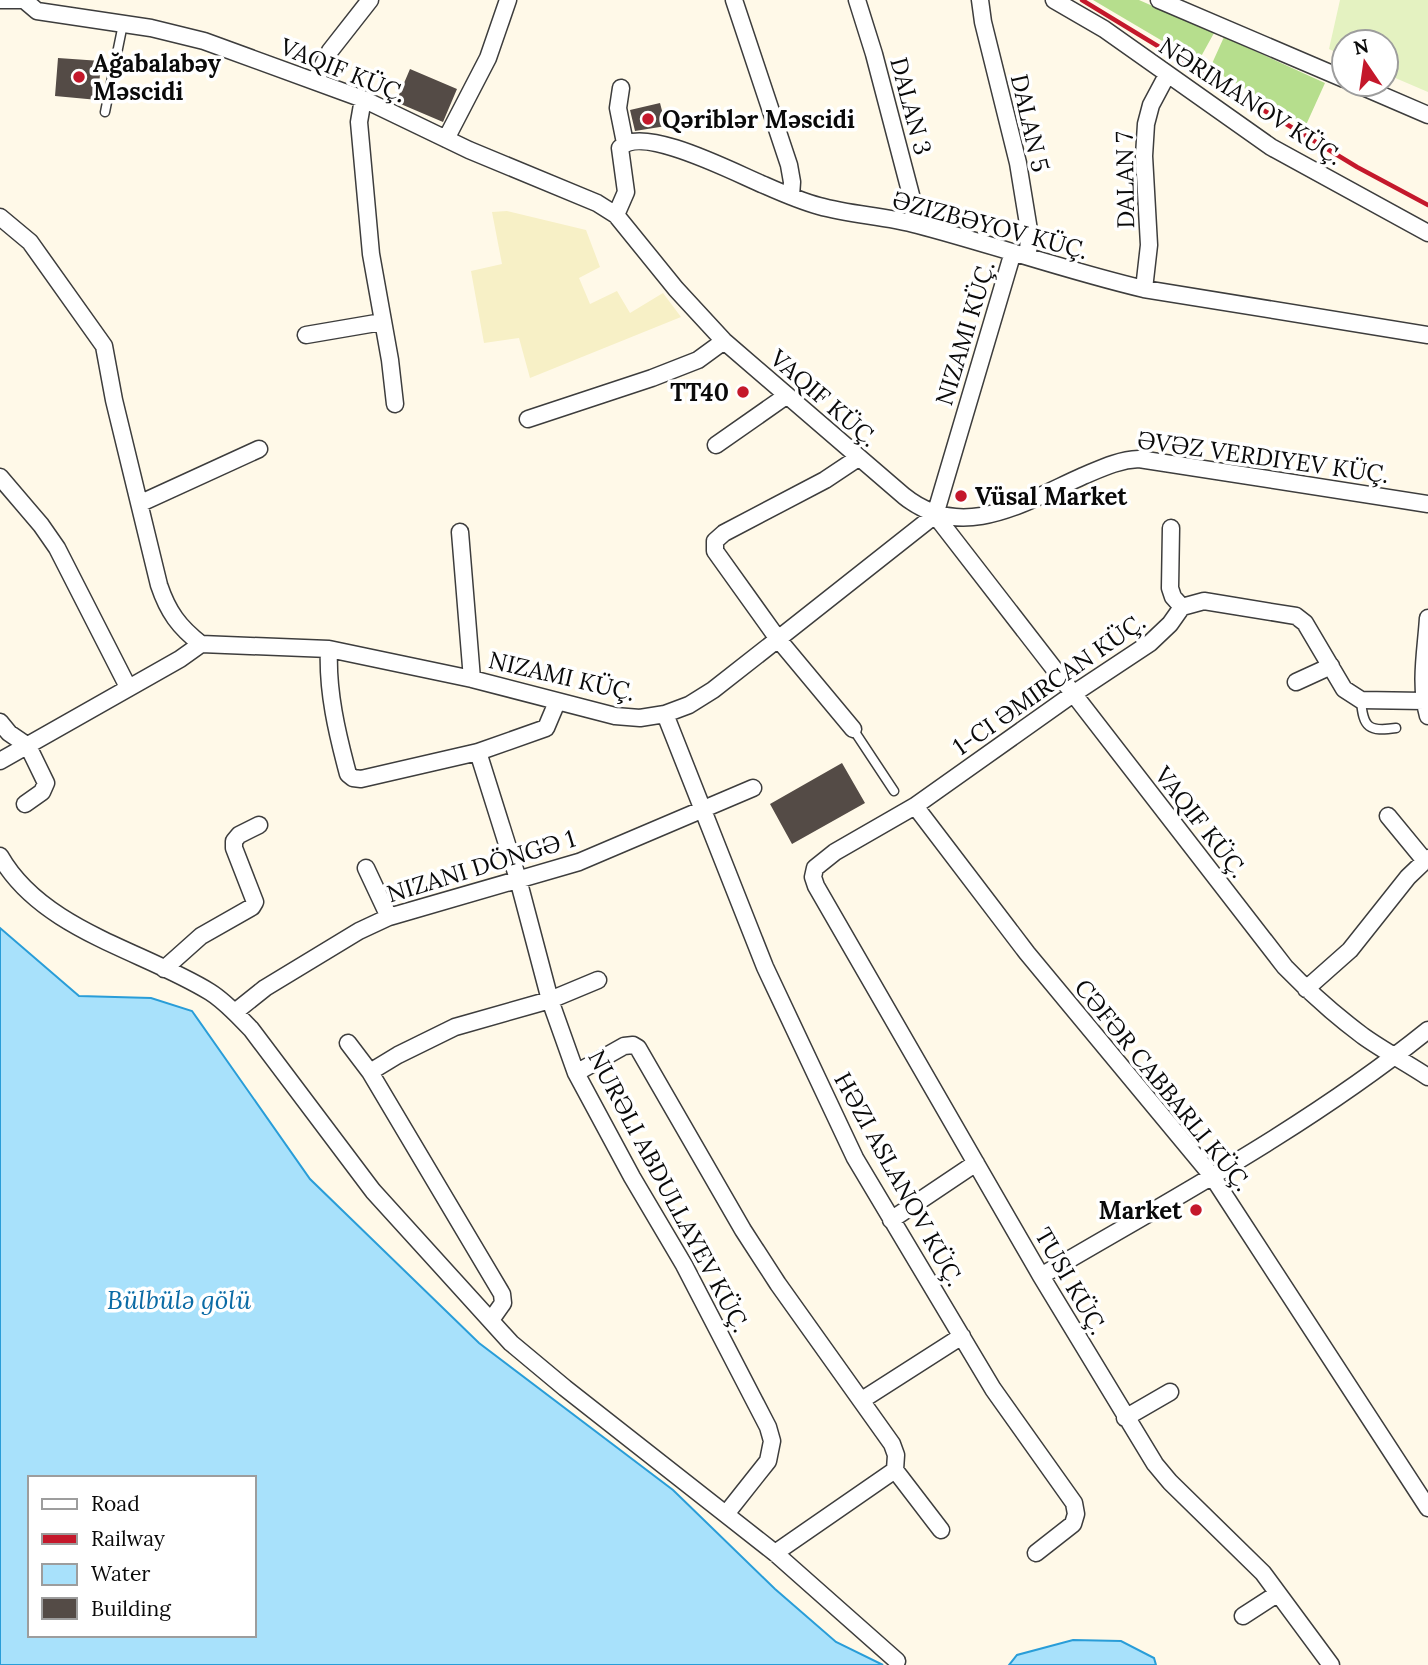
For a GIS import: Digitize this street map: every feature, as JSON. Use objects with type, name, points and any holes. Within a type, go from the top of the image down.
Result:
[{"type":"street","points":[[0,0],[24,0]]},
{"type":"street","name":"VAQIF KÜÇ.","points":[[24,0],[37,11],[191,37],[315,81],[363,99],[501,164],[597,202],[616,215],[676,289],[724,341],[916,506],[934,514],[1285,967],[1306,989],[1363,1035],[1428,1077]]},
{"type":"street","points":[[315,81],[330,51],[370,0]]},
{"type":"street","points":[[446,139],[488,58],[508,0]]},
{"type":"street","points":[[734,0],[789,165],[791,196]]},
{"type":"street","name":"DALAN 3","points":[[857,0],[911,195],[915,224]]},
{"type":"street","name":"DALAN 5","points":[[980,0],[1018,163],[1029,230],[1020,254]]},
{"type":"street","name":"NƏRIMANOV KÜÇ.","points":[[1054,0],[1104,29],[1271,147],[1428,233]]},
{"type":"street","name":"NƏRIMANOV KÜÇ.","points":[[1159,0],[1194,7],[1330,72]]},
{"type":"street","name":"DALAN 7","points":[[1144,289],[1149,245],[1144,156],[1146,124],[1150,105],[1167,75]]},
{"type":"street","points":[[616,215],[626,192],[620,155],[620,148],[625,144],[618,108],[621,88]]},
{"type":"street","points":[[1388,98],[1428,116]]},
{"type":"street","points":[[363,99],[359,122],[363,180],[374,284],[390,360],[395,404]]},
{"type":"street","name":"ƏZIZBƏYOV KÜÇ.","points":[[625,144],[649,142],[705,159],[819,206],[915,224],[1144,289],[1428,335]]},
{"type":"street","points":[[0,217],[30,242],[104,345],[114,400],[164,602],[176,623],[201,644],[180,659],[0,761]]},
{"type":"street","name":"NIZAMI KÜÇ.","points":[[201,644],[329,649],[472,679],[615,716],[640,718],[665,714],[689,705],[713,690],[934,514],[1020,254]]},
{"type":"street","points":[[306,335],[382,322]]},
{"type":"street","points":[[528,419],[698,360],[724,341]]},
{"type":"street","points":[[716,445],[786,396]]},
{"type":"street","points":[[141,503],[259,449]]},
{"type":"street","points":[[853,729],[778,639],[720,561],[715,551],[715,541],[724,533],[825,480],[858,458]]},
{"type":"street","name":"ƏVƏZ VERDIYEV KÜÇ.","points":[[934,514],[956,519],[989,515],[1016,506],[1112,463],[1139,459],[1428,504]]},
{"type":"street","points":[[0,477],[57,548],[128,687]]},
{"type":"street","points":[[1171,528],[1170,588],[1173,597],[1182,607],[1192,603],[1216,602],[1296,615],[1305,623],[1345,689],[1361,701],[1426,708],[1428,618]]},
{"type":"street","points":[[460,531],[472,679]]},
{"type":"street","name":"1-CI ƏMIRCAN KÜÇ.","points":[[816,886],[813,877],[816,868],[835,852],[915,806],[1150,643],[1170,624],[1182,607]]},
{"type":"street","points":[[329,649],[328,675],[333,710],[348,774],[353,778],[361,779],[478,752],[546,728],[557,702]]},
{"type":"street","points":[[1296,682],[1331,666]]},
{"type":"street","name":"HƏZI ASLANOV KÜÇ.","points":[[665,714],[779,998],[855,1158],[993,1389],[1074,1503],[1076,1514],[1073,1524],[1036,1553]]},
{"type":"street","points":[[0,722],[9,733],[28,746],[46,783],[42,792],[25,804]]},
{"type":"street","name":"NURƏLI ABDULLAYEV KÜÇ.","points":[[478,752],[518,879],[550,1000],[576,1073],[632,1177],[684,1265],[768,1427],[772,1441],[768,1461],[726,1514]]},
{"type":"street","name":"NIZANI DÖNGƏ 1","points":[[235,1013],[265,988],[359,931],[389,917],[579,862],[753,788]]},
{"type":"street","points":[[915,806],[1027,953],[1212,1176],[1426,1501]]},
{"type":"street","points":[[1306,989],[1350,950],[1408,877],[1427,859],[1388,816]]},
{"type":"street","points":[[164,969],[201,936],[252,907],[255,902],[234,848],[234,841],[239,835],[259,825]]},
{"type":"street","points":[[0,856],[9,873],[43,906],[213,994],[235,1013],[251,1029],[373,1191],[511,1343],[775,1553],[897,1661]]},
{"type":"street","points":[[366,868],[389,917]]},
{"type":"street","name":"TUSI KÜÇ.","points":[[816,886],[1041,1276],[1155,1464],[1170,1482],[1253,1562],[1331,1665]]},
{"type":"street","points":[[370,1072],[455,1027],[550,1000],[598,980]]},
{"type":"street","points":[[1041,1276],[1212,1176],[1343,1094],[1428,1030]]},
{"type":"street","points":[[348,1043],[370,1072],[502,1294],[503,1303],[491,1320]]},
{"type":"street","points":[[576,1073],[624,1046],[633,1045],[638,1048],[757,1251],[892,1444],[897,1455],[895,1470],[941,1530]]},
{"type":"street","points":[[891,1220],[976,1163]]},
{"type":"street","points":[[862,1400],[962,1336]]},
{"type":"street","points":[[1125,1418],[1170,1392]]},
{"type":"street","points":[[775,1553],[895,1470]]},
{"type":"street","points":[[1243,1616],[1278,1594]]},
{"type":"lane","points":[[105,112],[123,24]]},
{"type":"lane","points":[[1361,701],[1366,725],[1373,729],[1396,728]]},
{"type":"lane","points":[[853,729],[894,791]]},
{"type":"shaded area","points":[[507,211],[586,230],[600,267],[579,278],[590,304],[617,291],[630,313],[663,293],[681,317],[530,378],[519,338],[484,343],[471,271],[502,264],[492,212]]},
{"type":"green space","points":[[1093,0],[1139,0],[1214,33],[1198,62]]},
{"type":"green space","points":[[1340,0],[1428,0],[1428,92],[1400,80],[1400,28],[1334,28]]},
{"type":"green space","points":[[1224,37],[1325,83],[1306,125],[1210,68]]},
{"type":"water","name":"Bülbülə gölü","points":[[0,928],[79,996],[151,998],[192,1011],[310,1179],[479,1343],[673,1490],[775,1589],[836,1642],[883,1665],[0,1665]]},
{"type":"water","points":[[1073,1640],[1121,1641],[1154,1658],[1156,1665],[1009,1665],[1017,1655]]},
{"type":"building","points":[[58,58],[101,61],[98,100],[55,96]]},
{"type":"building","points":[[410,69],[457,89],[443,122],[396,102]]},
{"type":"building","points":[[660,103],[666,126],[635,131],[630,110]]},
{"type":"building","points":[[842,763],[865,803],[792,844],[770,804]]},
{"type":"railway","points":[[1082,0],[1357,167],[1428,205]]},
{"type":"place","name":"Ağabalabəy Məscidi","points":[[79,77]]},
{"type":"place","name":"Qəriblər Məscidi","points":[[648,119]]},
{"type":"place","name":"TT40","points":[[743,392]]},
{"type":"place","name":"Vüsal Market","points":[[961,496]]},
{"type":"place","name":"Market","points":[[1196,1210]]}]
